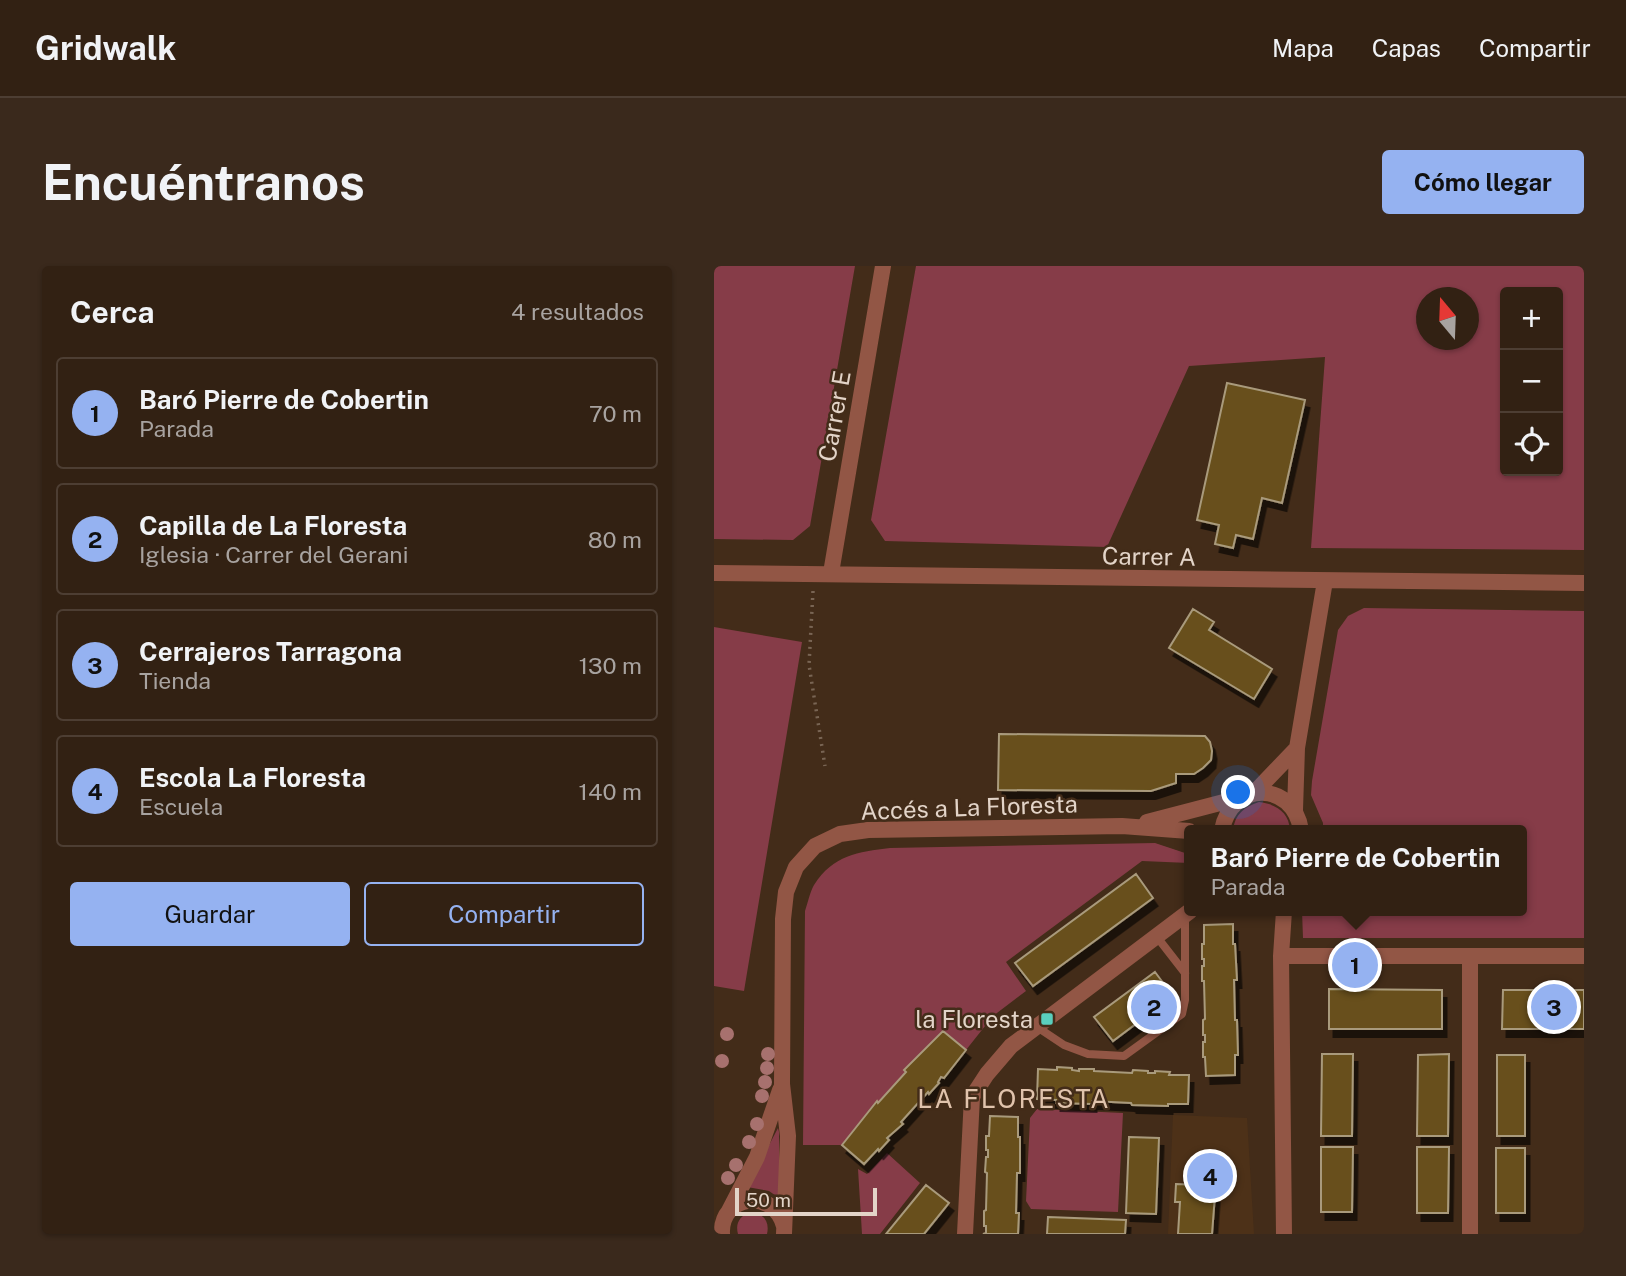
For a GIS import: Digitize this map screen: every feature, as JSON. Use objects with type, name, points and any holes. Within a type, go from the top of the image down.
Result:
[{"type":"street","name":"Carrer E","points":[[831,573],[883,266]]},
{"type":"street","name":"Carrer A","points":[[714,573],[1584,583]]},
{"type":"street","points":[[1294,810],[1297,748],[1325,581]]},
{"type":"street","points":[[1224,825],[1228,811],[1235,803],[1248,795],[1297,748]]},
{"type":"street","points":[[1248,795],[1277,795],[1294,810],[1300,825]]},
{"type":"street","name":"Accés a La Floresta","points":[[1122,826],[1162,819],[1248,795]]},
{"type":"street","name":"Accés a La Floresta","points":[[784,1231],[788,1136],[782,1084],[783,919],[786,892],[796,867],[816,846],[840,834],[868,830],[1122,826],[1184,831]]},
{"type":"street","points":[[965,1234],[972,1097],[987,1074],[1011,1046],[1186,916]]},
{"type":"street","points":[[1275,916],[1281,956]]},
{"type":"street","points":[[1284,916],[1281,956],[1284,1234]]},
{"type":"street","points":[[1281,956],[1584,956]]},
{"type":"street","points":[[1470,956],[1470,1234]]},
{"type":"street","name":"Accés a La Floresta","points":[[725,1221],[757,1157],[782,1084]]},
{"type":"street","name":"Accés a La Floresta","points":[[725,1221],[737,1205],[747,1200],[757,1200],[776,1210],[782,1219],[784,1231]]},
{"type":"lane","points":[[1037,1027],[1064,1045],[1088,1054],[1124,1056],[1182,1014],[1191,916]]},
{"type":"lane","points":[[1157,937],[1185,973]]},
{"type":"lane","points":[[714,1233],[725,1221]]},
{"type":"path","points":[[814,573],[809,665],[825,766]]},
{"type":"shaded area","points":[[714,266],[855,266],[810,526],[793,540],[714,539]]},
{"type":"shaded area","points":[[916,266],[1584,266],[1584,550],[1311,548],[1325,357],[1189,366],[1107,547],[885,541],[871,520]]},
{"type":"shaded area","points":[[1364,608],[1584,611],[1584,938],[1303,938],[1302,916],[1527,916],[1527,825],[1323,825],[1311,795],[1312,781],[1338,630],[1348,616]]},
{"type":"shaded area","points":[[714,627],[802,642],[744,991],[714,986]]},
{"type":"shaded area","points":[[1259,802],[1271,805],[1281,810],[1289,825],[1234,825],[1241,812]]},
{"type":"shaded area","points":[[1155,843],[1184,853],[1184,863],[1142,861],[1006,962],[1026,991],[993,1016],[966,1050],[943,1031],[904,1070],[906,1072],[878,1103],[876,1102],[842,1145],[803,1145],[805,911],[814,885],[829,867],[847,857],[890,848]]},
{"type":"shaded area","points":[[1037,1109],[1123,1113],[1118,1212],[1031,1209],[1026,1201],[1030,1118]]},
{"type":"shaded area","points":[[1173,1115],[1247,1118],[1254,1234],[1168,1234]]},
{"type":"shaded area","points":[[778,1128],[779,1198],[769,1191],[747,1187]]},
{"type":"shaded area","points":[[887,1153],[920,1183],[880,1234],[862,1234],[858,1169],[867,1174]]},
{"type":"shaded area","points":[[750,1212],[764,1218],[767,1234],[738,1234],[739,1220]]},
{"type":"building","points":[[1227,383],[1305,400],[1282,503],[1262,498],[1253,539],[1236,535],[1233,548],[1215,544],[1219,525],[1197,520]]},
{"type":"building","points":[[1193,609],[1214,622],[1209,630],[1272,669],[1254,699],[1169,648]]},
{"type":"building","points":[[999,734],[1205,736],[1212,751],[1211,760],[1194,774],[1176,774],[1176,783],[1151,791],[998,790]]},
{"type":"building","points":[[1136,874],[1153,898],[1033,986],[1015,963]]},
{"type":"building","points":[[1233,924],[1238,1055],[1235,1055],[1235,1075],[1206,1076],[1203,1057],[1204,925]]},
{"type":"building","points":[[1155,972],[1173,996],[1113,1041],[1094,1017]]},
{"type":"building","points":[[1329,989],[1442,990],[1442,1029],[1329,1029]]},
{"type":"building","points":[[1503,990],[1584,990],[1584,1029],[1502,1029]]},
{"type":"building","points":[[943,1031],[966,1050],[944,1078],[941,1077],[939,1083],[901,1122],[903,1124],[887,1138],[889,1140],[864,1164],[842,1145],[877,1101],[878,1103],[906,1072],[904,1070]]},
{"type":"building","points":[[1322,1054],[1353,1054],[1352,1136],[1321,1136]]},
{"type":"building","points":[[1449,1054],[1448,1136],[1417,1136],[1418,1055]]},
{"type":"building","points":[[1497,1055],[1525,1055],[1525,1136],[1497,1136]]},
{"type":"building","points":[[1057,1067],[1079,1071],[1094,1069],[1132,1073],[1133,1070],[1189,1075],[1188,1104],[1132,1105],[1092,1101],[1092,1104],[1056,1103],[1056,1100],[1037,1099],[1038,1069],[1057,1070]]},
{"type":"building","points":[[990,1116],[1018,1117],[1018,1234],[983,1234],[986,1233],[986,1136],[989,1136]]},
{"type":"building","points":[[1129,1137],[1159,1138],[1156,1214],[1126,1213]]},
{"type":"building","points":[[1321,1147],[1353,1147],[1352,1212],[1321,1212]]},
{"type":"building","points":[[1417,1147],[1449,1147],[1448,1213],[1417,1213]]},
{"type":"building","points":[[1496,1148],[1525,1148],[1525,1213],[1496,1213]]},
{"type":"building","points":[[1176,1184],[1199,1185],[1198,1193],[1215,1195],[1212,1234],[1178,1234],[1180,1202],[1175,1202]]},
{"type":"building","points":[[926,1185],[949,1203],[924,1234],[886,1234]]},
{"type":"building","points":[[1048,1217],[1126,1220],[1125,1234],[1047,1234]]},
{"type":"place","name":"Baró Pierre de Cobertin","points":[[1355,965]]},
{"type":"place","name":"Capilla de La Floresta","points":[[1154,1007]]},
{"type":"place","name":"Cerrajeros Tarragona","points":[[1554,1007]]},
{"type":"place","name":"la Floresta","points":[[1047,1019]]},
{"type":"place","name":"Escola La Floresta","points":[[1210,1176]]},
{"type":"district","name":"LA FLORESTA","points":[[1014,1098]]}]
